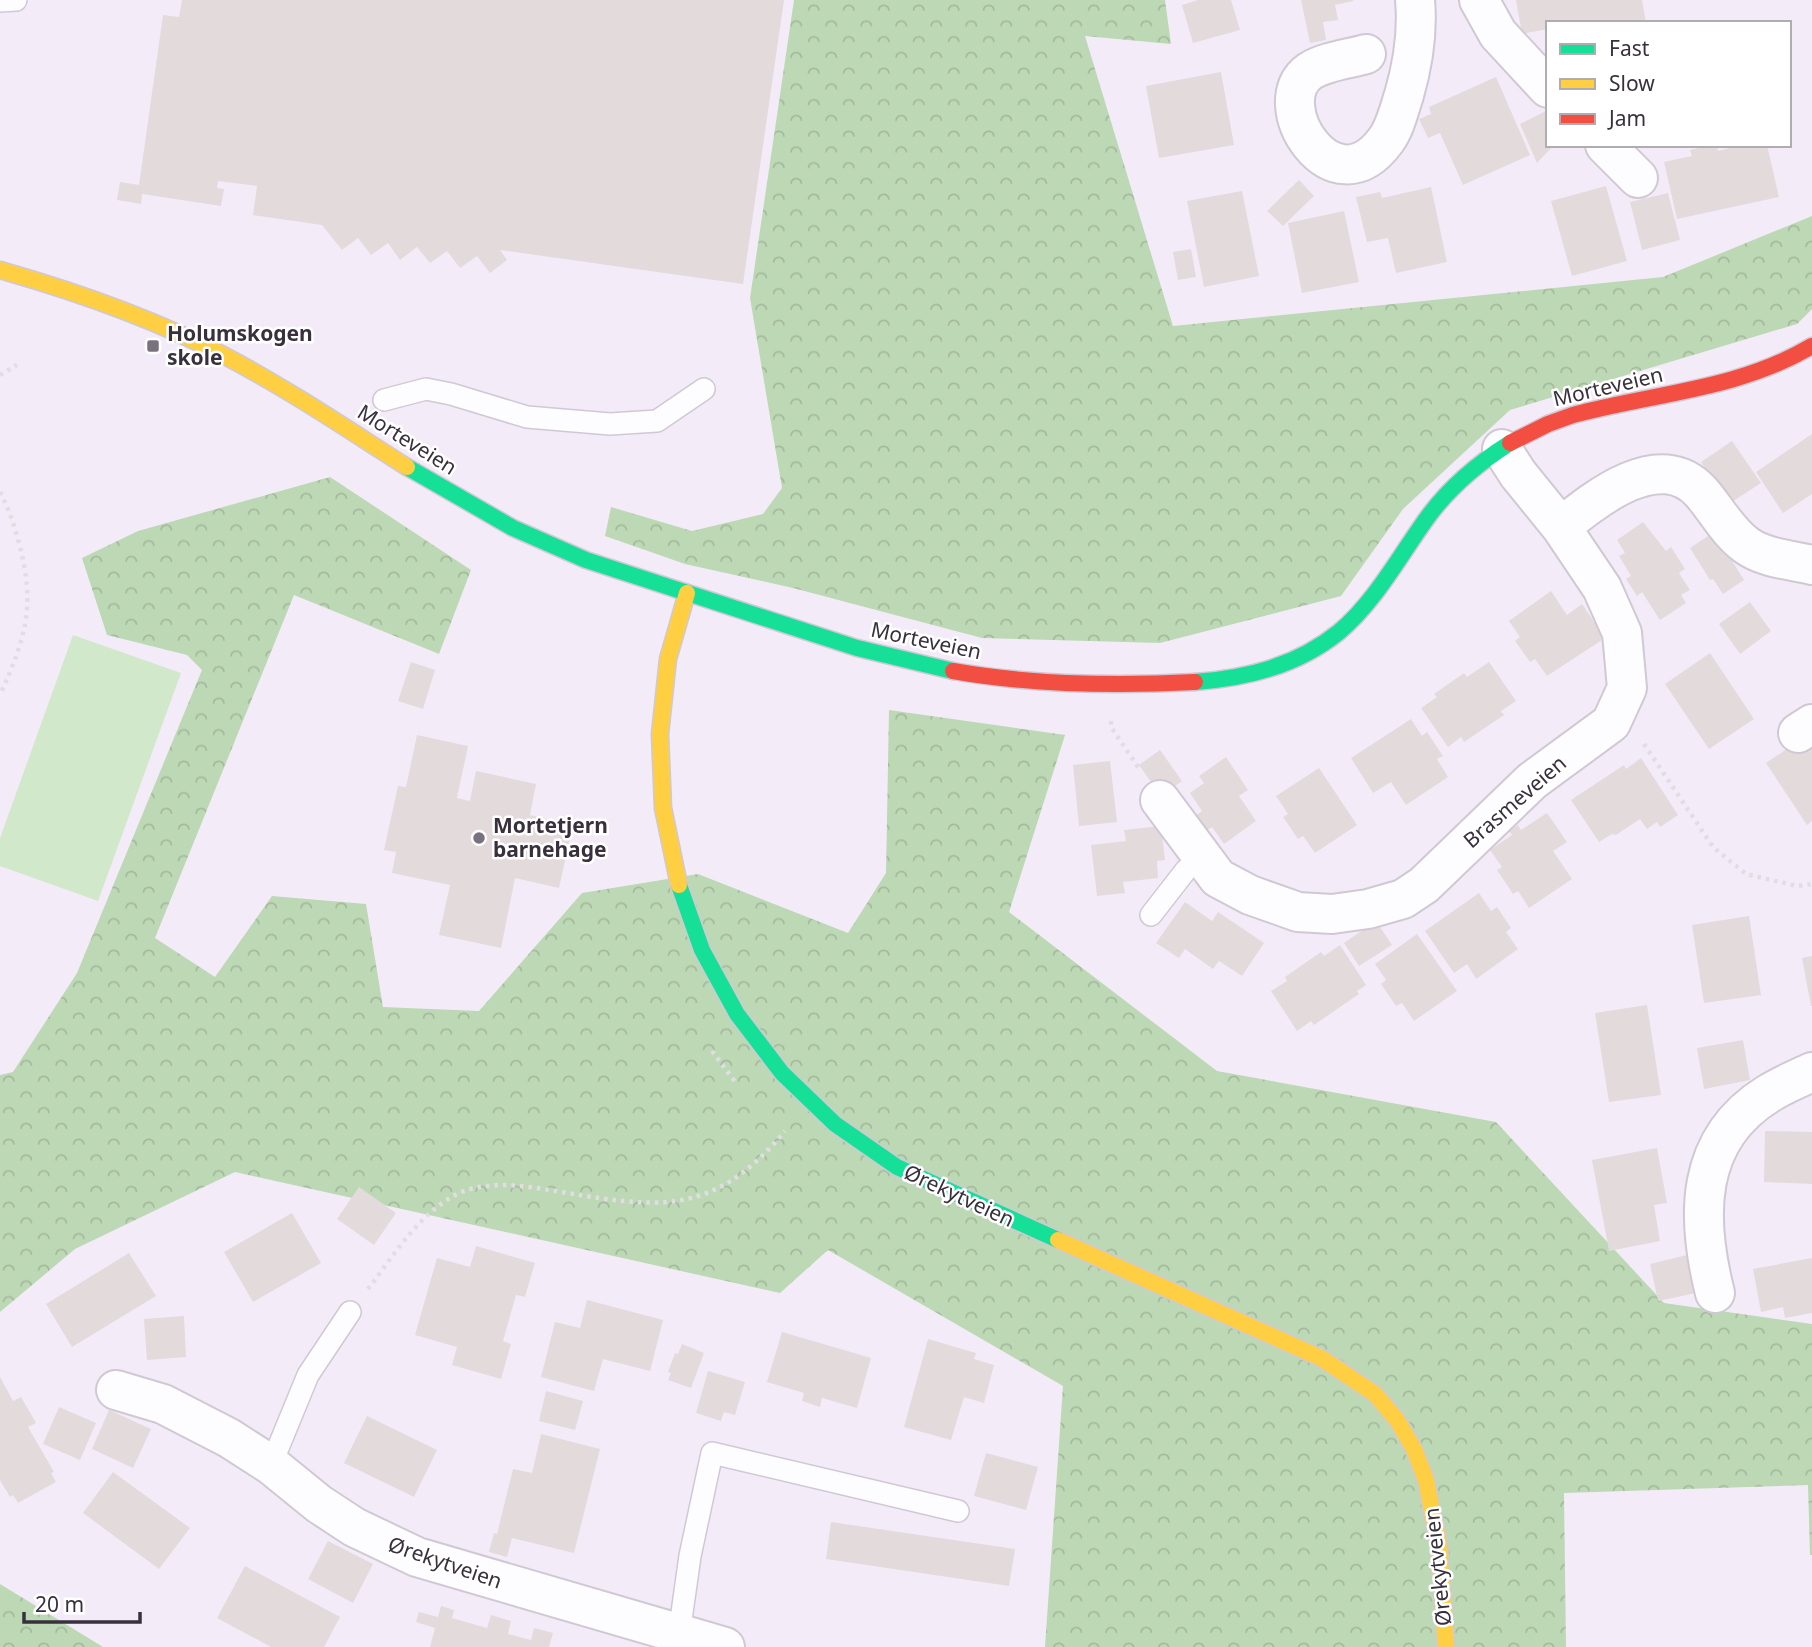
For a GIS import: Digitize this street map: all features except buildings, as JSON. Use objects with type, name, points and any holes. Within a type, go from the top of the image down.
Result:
[{"type":"street","points":[[1367,54],[1309,72],[1299,84],[1297,118],[1304,137],[1313,150],[1326,159],[1343,164],[1361,162],[1376,153],[1388,138],[1398,114],[1415,47],[1415,0]]},
{"type":"street","points":[[1479,0],[1498,34],[1546,86]]},
{"type":"street","points":[[1607,147],[1638,178]]},
{"type":"street","name":"Morteveien","points":[[0,270],[76,292],[165,327],[248,368],[428,479],[517,530],[600,565],[855,647],[945,670],[1016,679],[1094,683],[1191,682],[1246,675],[1298,658],[1339,632],[1376,594],[1432,511],[1451,490],[1502,449],[1566,416],[1728,382],[1777,365],[1812,346]]},
{"type":"street","name":"Brasmeveien","points":[[1160,800],[1218,878],[1250,895],[1298,912],[1332,914],[1368,909],[1403,899],[1424,884],[1532,781],[1611,723],[1627,688],[1622,633],[1602,588],[1561,527],[1518,474],[1502,449]]},
{"type":"street","points":[[1561,527],[1610,492],[1646,476],[1667,473],[1687,481],[1700,491],[1727,526],[1748,547],[1812,565]]},
{"type":"street","name":"Ørekytveien","points":[[687,593],[668,659],[664,694],[660,762],[664,816],[674,868],[695,931],[730,1002],[766,1056],[810,1104],[841,1131],[897,1167],[1321,1358],[1374,1394],[1394,1415],[1408,1436],[1432,1499],[1438,1537],[1446,1647]]},
{"type":"street","points":[[1715,1293],[1707,1262],[1703,1211],[1704,1187],[1714,1156],[1733,1125],[1748,1110],[1767,1094],[1812,1072]]},
{"type":"street","name":"Ørekytveien","points":[[116,1390],[163,1404],[229,1438],[271,1465],[319,1504],[354,1527],[417,1557],[725,1647]]},
{"type":"lane","points":[[0,1],[16,0]]},
{"type":"lane","points":[[384,400],[426,389],[527,417],[610,424],[657,421],[704,389]]},
{"type":"lane","points":[[1151,915],[1186,870],[1203,857]]},
{"type":"lane","points":[[271,1465],[309,1375],[350,1312]]},
{"type":"lane","points":[[679,1634],[690,1556],[712,1453],[958,1511]]},
{"type":"path","points":[[0,375],[17,365]]},
{"type":"path","points":[[0,492],[9,508],[29,590],[28,616],[19,652],[0,695]]},
{"type":"path","points":[[1110,717],[1111,727],[1160,800]]},
{"type":"path","points":[[1611,723],[1640,738],[1713,847],[1746,874],[1797,886],[1812,884]]},
{"type":"path","points":[[350,1312],[425,1218],[441,1203],[462,1192],[503,1185],[648,1203],[692,1199],[710,1193],[747,1171],[785,1131]]},
{"type":"green space","points":[[794,0],[1165,0],[1171,44],[1085,36],[1173,326],[1663,277],[1812,216],[1812,309],[1797,324],[1510,410],[1403,509],[1341,596],[1160,643],[982,638],[793,588],[685,564],[605,536],[611,507],[692,531],[763,514],[782,488],[750,298]]},
{"type":"green space","points":[[330,477],[471,570],[439,654],[294,595],[155,938],[215,977],[272,896],[366,904],[383,1007],[479,1011],[582,893],[698,874],[848,933],[886,873],[889,710],[1065,735],[1009,912],[1217,1071],[1496,1122],[1664,1303],[1812,1324],[1812,1555],[1808,1485],[1564,1493],[1566,1647],[1045,1647],[1063,1386],[828,1250],[780,1293],[235,1172],[75,1249],[0,1312],[0,1075],[13,1072],[77,973],[202,670],[187,655],[107,635],[82,558],[138,531]]},
{"type":"green space","points":[[73,635],[181,673],[98,901],[0,866],[0,838]]},
{"type":"green space","points":[[0,1584],[103,1647],[0,1647]]},
{"type":"traffic: fast","points":[[1195,682],[1234,677],[1289,662],[1339,632],[1377,591],[1430,514],[1448,493],[1477,466],[1510,443]]},
{"type":"traffic: fast","points":[[407,467],[513,528],[586,560],[857,648],[953,671]]},
{"type":"traffic: fast","points":[[679,885],[702,950],[737,1014],[782,1073],[835,1124],[897,1167],[1058,1240]]},
{"type":"traffic: slow","points":[[0,270],[114,307],[198,342],[272,382],[407,467]]},
{"type":"traffic: slow","points":[[679,885],[663,808],[660,734],[668,659],[687,593]]},
{"type":"traffic: slow","points":[[1058,1240],[1321,1358],[1375,1394],[1397,1420],[1414,1449],[1426,1480],[1439,1546],[1446,1647]]},
{"type":"traffic: jam","points":[[1510,443],[1573,415],[1725,381],[1784,361],[1812,346]]},
{"type":"traffic: jam","points":[[953,671],[1074,683],[1195,682]]},
{"type":"place","name":"Holumskogen skole","points":[[153,346]]},
{"type":"place","name":"Mortetjern barnehage","points":[[479,838]]}]
